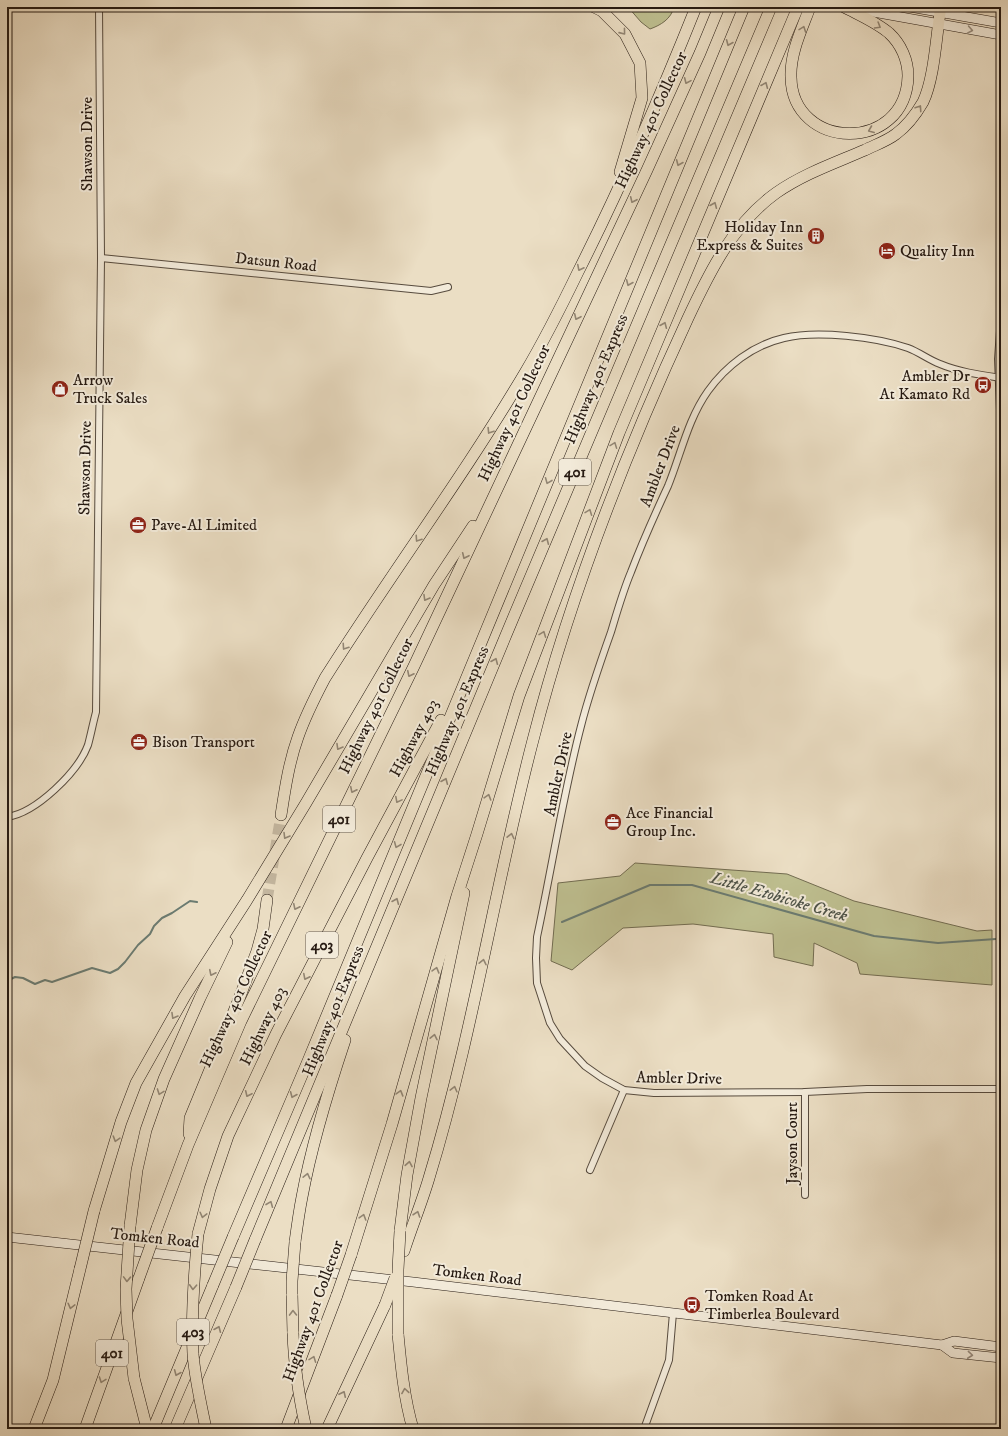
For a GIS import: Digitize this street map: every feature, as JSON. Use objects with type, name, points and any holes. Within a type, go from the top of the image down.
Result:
[{"type":"highway","points":[[594,7],[602,11],[625,34],[640,63],[642,98],[620,172],[598,234]]},
{"type":"highway","points":[[281,815],[289,767],[298,737],[310,707],[325,678],[484,440],[527,370],[598,234],[626,173],[696,7]]},
{"type":"highway","name":"Highway 401 Collector","points":[[85,1429],[188,1145],[241,1021],[411,673],[493,495],[647,170],[700,53],[719,7]]},
{"type":"highway","name":"Highway 401 Express","points":[[153,1429],[308,1060],[744,7]]},
{"type":"highway","name":"Highway 401 Express","points":[[176,1429],[380,937],[771,7]]},
{"type":"highway","name":"Highway 401 Collector","points":[[285,1429],[351,1255],[392,1124],[457,896],[519,696],[618,433],[798,7]]},
{"type":"highway","points":[[810,7],[795,50],[791,71],[793,91],[800,107],[815,123],[836,133],[847,134],[873,130],[899,108],[907,88],[908,73],[905,59],[895,40],[883,28],[845,7]]},
{"type":"highway","points":[[327,1429],[385,1305],[429,1179],[452,1097],[532,742],[552,668],[574,600],[631,448],[708,275],[731,239],[755,211],[777,193],[801,178],[893,137],[909,122],[922,103],[929,84],[940,13]]},
{"type":"highway","points":[[34,1429],[53,1380],[94,1211],[121,1122],[136,1083],[185,996],[247,900],[306,803],[434,585],[493,495]]},
{"type":"highway","name":"Highway 403","points":[[206,1429],[198,1393],[193,1355],[192,1314],[194,1278],[198,1234],[210,1189],[228,1136],[276,1034],[367,858],[470,667]]},
{"type":"highway","points":[[413,1429],[404,1387],[398,1334],[398,1270],[400,1231],[407,1175],[421,1098],[477,834]]},
{"type":"highway","points":[[147,1429],[134,1378],[126,1289],[132,1202],[146,1130],[164,1079],[194,1011],[247,900]]},
{"type":"highway","points":[[188,1145],[190,1118],[257,951],[267,900]]},
{"type":"highway","points":[[306,1429],[293,1353],[292,1281],[295,1242],[302,1197],[328,1092],[380,937]]},
{"type":"main road","points":[[845,7],[1001,36]]},
{"type":"main road","points":[[910,7],[1001,23]]},
{"type":"main road","name":"Tomken Road","points":[[7,1237],[942,1345],[954,1341],[1001,1347]]},
{"type":"main road","name":"Tomken Road","points":[[942,1345],[953,1353],[1001,1358]]},
{"type":"street","name":"Shawson Drive","points":[[7,817],[29,808],[47,797],[73,772],[87,746],[96,712],[101,258],[99,7]]},
{"type":"street","name":"Datsun Road","points":[[101,258],[432,290],[448,287]]},
{"type":"street","points":[[1001,317],[998,340],[1001,434]]},
{"type":"street","name":"Ambler Drive","points":[[1000,377],[969,373],[952,368],[909,349],[884,342],[841,336],[804,335],[784,338],[771,342],[749,353],[724,372],[706,393],[692,419],[675,468],[630,574],[588,702],[574,759],[537,937],[537,983],[550,1022],[560,1039],[585,1066],[602,1078],[624,1090],[654,1093],[805,1092],[867,1089],[1001,1089]]},
{"type":"street","points":[[1001,513],[1001,614]]},
{"type":"street","points":[[590,1170],[624,1090]]},
{"type":"street","name":"Jayson Court","points":[[805,1092],[805,1195]]},
{"type":"street","points":[[644,1429],[669,1360],[673,1313]]},
{"type":"green space","points":[[628,7],[674,7],[671,15],[665,21],[650,29],[641,22]]},
{"type":"green space","points":[[635,863],[787,874],[854,901],[977,931],[992,930],[992,985],[860,974],[857,963],[814,943],[813,966],[774,957],[773,934],[693,924],[623,928],[572,970],[551,961],[558,883],[620,876]]},
{"type":"waterway","name":"Little Etobicoke Creek","points":[[562,922],[650,885],[692,885],[874,936],[938,943],[996,939]]},
{"type":"waterway","points":[[7,981],[15,977],[23,978],[35,984],[45,980],[52,982],[92,968],[110,973],[118,969],[125,962],[162,918],[190,901],[197,902]]},
{"type":"tunnel","points":[[267,900],[281,815]]},
{"type":"place","name":"Holiday Inn Express & Suites","points":[[816,236]]},
{"type":"place","name":"Quality Inn","points":[[887,251]]},
{"type":"place","name":"Ambler Dr At Kamato Rd","points":[[983,385]]},
{"type":"place","name":"Arrow Truck Sales","points":[[60,389]]},
{"type":"place","name":"Pave-Al Limited","points":[[138,525]]},
{"type":"place","name":"Bison Transport","points":[[139,742]]},
{"type":"place","name":"Ace Financial Group Inc.","points":[[613,822]]},
{"type":"place","name":"Tomken Road At Timberlea Boulevard","points":[[692,1305]]}]
